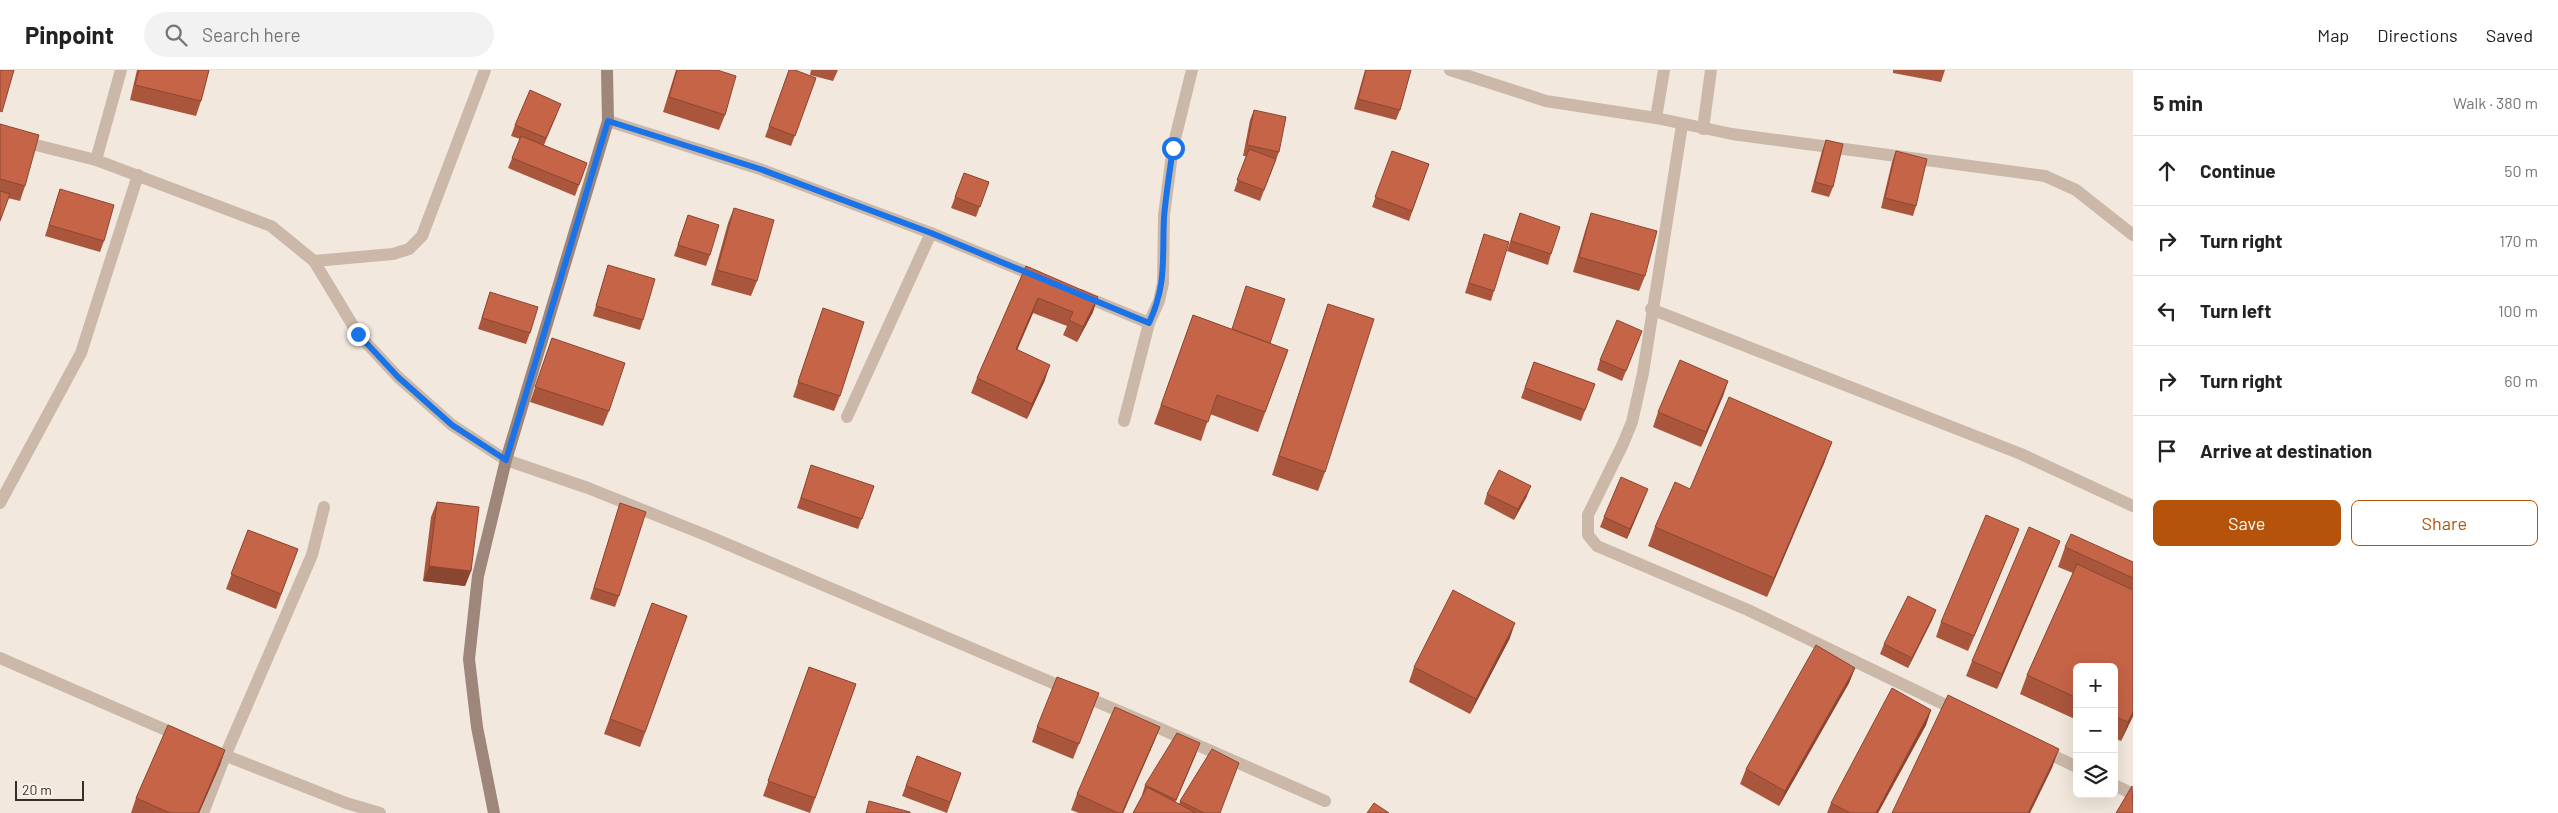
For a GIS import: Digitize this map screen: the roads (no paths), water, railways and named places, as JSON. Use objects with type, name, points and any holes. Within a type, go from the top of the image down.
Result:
[{"type":"street","points":[[96,160],[121,70]]},
{"type":"street","points":[[314,261],[394,254],[409,249],[422,236],[485,70]]},
{"type":"street","points":[[494,813],[477,727],[469,659],[478,576],[506,460],[608,121],[607,70]]},
{"type":"street","points":[[1124,421],[1149,323],[1159,301],[1163,283],[1164,215],[1171,167],[1192,70]]},
{"type":"street","points":[[1450,70],[1546,101],[1656,118],[1703,129],[2045,176],[2076,190],[2133,235]]},
{"type":"street","points":[[1656,118],[1664,70]]},
{"type":"street","points":[[1703,129],[1711,70]]},
{"type":"street","points":[[608,121],[760,169],[931,233],[1049,282]]},
{"type":"street","points":[[1682,125],[1651,309],[1643,373],[1632,422],[1588,515],[1588,535],[1597,546],[1748,610],[1970,716]]},
{"type":"street","points":[[0,136],[96,160],[271,226],[314,261],[358,334],[398,377],[452,425],[506,460],[588,488],[708,536],[1325,801]]},
{"type":"street","points":[[0,503],[81,353],[138,175]]},
{"type":"street","points":[[847,417],[931,233]]},
{"type":"street","points":[[1067,290],[1149,323]]},
{"type":"street","points":[[1651,309],[2021,454],[2133,506]]},
{"type":"street","points":[[203,813],[225,756],[312,554],[324,507]]},
{"type":"street","points":[[0,658],[225,756],[346,803],[380,813]]},
{"type":"street","points":[[2032,746],[2073,765]]},
{"type":"street","points":[[2118,787],[2133,794]]}]
